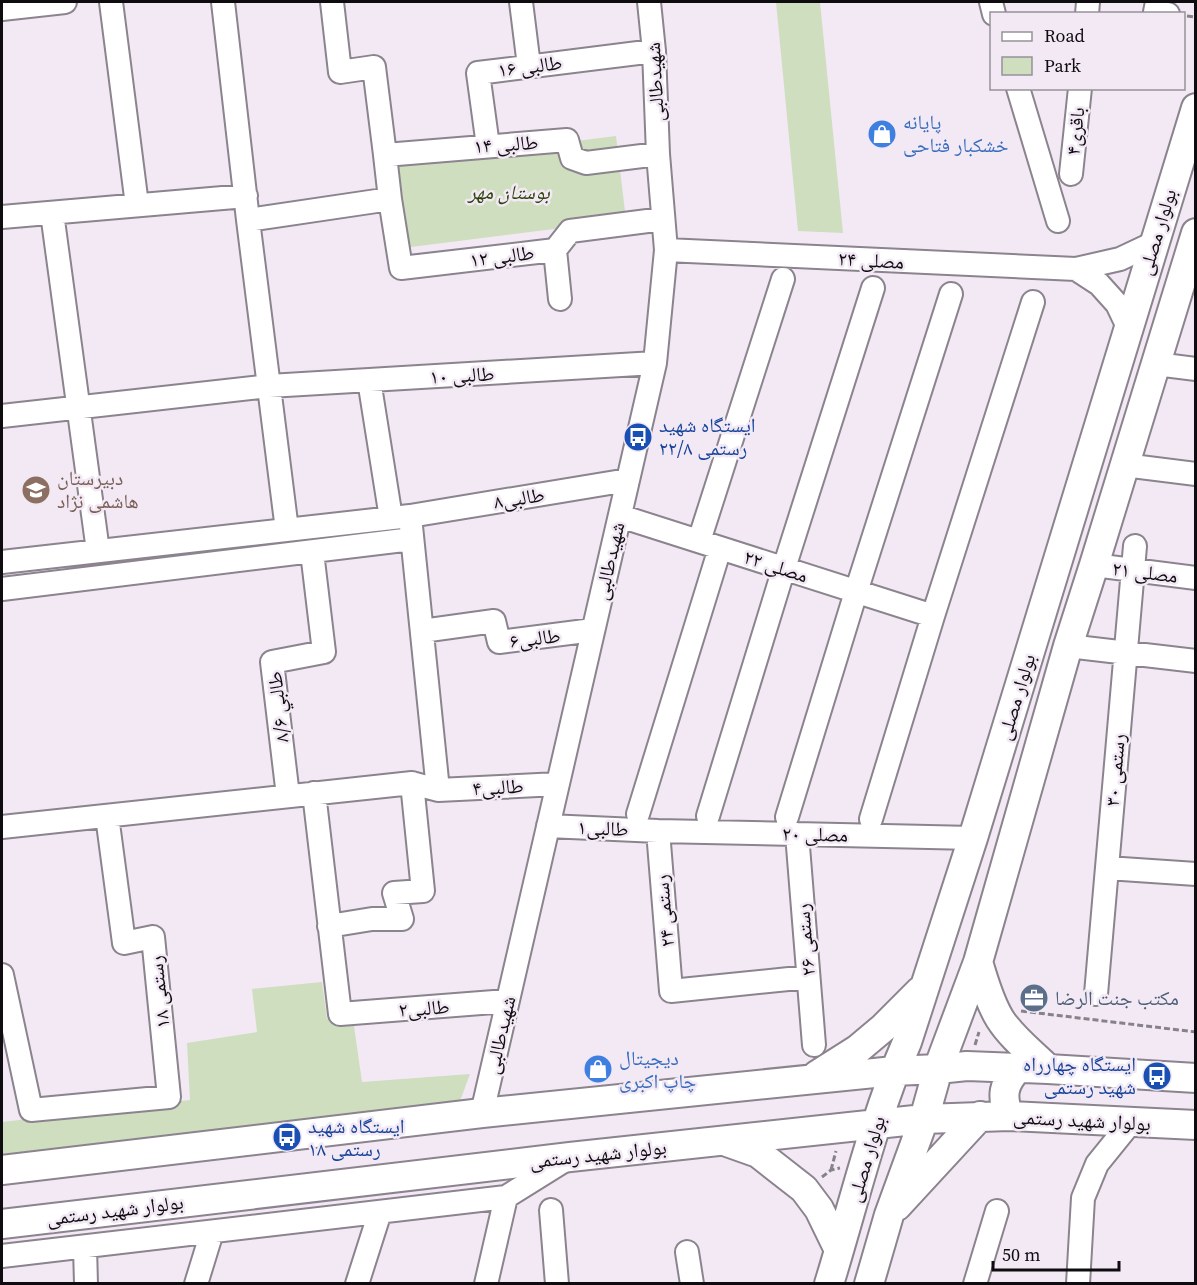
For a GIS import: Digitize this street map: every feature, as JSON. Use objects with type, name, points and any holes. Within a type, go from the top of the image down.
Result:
[{"type":"main road","name":"بولوار مصلی","points":[[829,1284],[875,1124],[907,1042],[973,838],[1196,108]]},
{"type":"main road","name":"بولوار مصلی","points":[[869,1284],[889,1215],[924,1119],[938,1069],[978,962],[1068,646],[1196,233]]},
{"type":"main road","points":[[978,962],[986,991],[989,1025],[1014,1036],[1048,1069]]},
{"type":"main road","points":[[813,1078],[858,1049],[925,987]]},
{"type":"main road","points":[[2,1170],[482,1113],[894,1071],[967,1066],[1196,1078]]},
{"type":"main road","points":[[1009,1116],[1004,1096],[1006,1085],[1018,1068]]},
{"type":"main road","points":[[889,1215],[981,1116]]},
{"type":"main road","name":"بولوار شهید رستمی","points":[[2,1224],[570,1157],[924,1119],[1009,1116],[1196,1125]]},
{"type":"main road","points":[[722,1140],[758,1153],[804,1189],[819,1209],[839,1250]]},
{"type":"street","points":[[2,9],[34,3],[65,2]]},
{"type":"street","points":[[111,2],[136,205]]},
{"type":"street","points":[[223,2],[287,530]]},
{"type":"street","points":[[248,220],[390,199],[374,67],[340,72],[332,2]]},
{"type":"street","points":[[521,2],[529,66]]},
{"type":"street","name":"شهیدطالبی","points":[[482,1113],[655,363],[666,250],[649,2]]},
{"type":"street","name":"طالبی ۱۶","points":[[488,146],[478,73],[654,51]]},
{"type":"street","points":[[1018,90],[1058,221]]},
{"type":"street","name":"باقری۴","points":[[1071,174],[1080,90]]},
{"type":"street","name":"طالبی ۱۴","points":[[385,155],[567,140],[572,158],[586,163],[658,154]]},
{"type":"street","points":[[2,218],[246,196]]},
{"type":"street","name":"طالبی ۱۲","points":[[390,199],[401,268],[555,250],[570,231],[663,219]]},
{"type":"street","points":[[52,213],[98,551]]},
{"type":"street","points":[[1076,270],[1120,259],[1154,243]]},
{"type":"street","points":[[555,250],[560,299]]},
{"type":"street","name":"مصلی ۲۴","points":[[666,250],[1076,270]]},
{"type":"street","points":[[1076,270],[1099,284],[1117,304],[1128,327]]},
{"type":"street","points":[[638,814],[783,279]]},
{"type":"street","points":[[708,816],[873,288]]},
{"type":"street","points":[[792,826],[856,591],[951,294]]},
{"type":"street","points":[[871,819],[1033,302]]},
{"type":"street","name":"طالبی ۱۰","points":[[2,416],[269,386],[655,363]]},
{"type":"street","points":[[1156,364],[1196,369]]},
{"type":"street","points":[[369,380],[400,517],[412,540],[438,790]]},
{"type":"street","points":[[1124,465],[1196,474]]},
{"type":"street","name":"طالبی۸","points":[[2,562],[400,517],[628,480]]},
{"type":"street","name":"مصلی ۲۲","points":[[620,516],[933,616]]},
{"type":"street","points":[[2,589],[412,540]]},
{"type":"street","name":"رستمی ۳۰","points":[[1096,994],[1135,546]]},
{"type":"street","name":"طالبي ۸/۶","points":[[288,796],[272,663],[324,652],[312,552]]},
{"type":"street","name":"مصلی ۲۱","points":[[1094,565],[1196,578]]},
{"type":"street","name":"طالبی۶","points":[[422,631],[494,621],[499,642],[593,630]]},
{"type":"street","points":[[1068,646],[1196,661]]},
{"type":"street","points":[[2,827],[314,793],[412,783],[423,891],[394,893],[402,919],[372,919],[329,926],[314,793]]},
{"type":"street","name":"طالبی۴","points":[[412,783],[438,790],[558,784]]},
{"type":"street","name":"رستمی ۱۸","points":[[2,975],[31,1110],[169,1097],[153,937],[124,943],[107,816]]},
{"type":"street","name":"طالبی۱","points":[[548,826],[658,831]]},
{"type":"street","name":"مصلی ۲۰","points":[[658,831],[792,826],[973,838]]},
{"type":"street","name":"رستمی ۲۶","points":[[792,826],[814,1045]]},
{"type":"street","name":"رستمی ۲۴","points":[[658,831],[671,991],[808,977]]},
{"type":"street","points":[[1107,868],[1196,874]]},
{"type":"street","name":"طالبی۲","points":[[329,926],[340,1014],[507,1001]]},
{"type":"street","points":[[1078,1284],[1083,1198],[1097,1164],[1131,1122]]},
{"type":"street","points":[[2,1256],[506,1197],[570,1157]]},
{"type":"street","points":[[486,1284],[506,1197]]},
{"type":"street","points":[[551,1210],[557,1284]]},
{"type":"street","points":[[975,1284],[996,1211]]},
{"type":"street","points":[[357,1284],[380,1212]]},
{"type":"street","points":[[196,1284],[212,1232]]},
{"type":"street","points":[[85,1247],[86,1284]]},
{"type":"street","points":[[687,1252],[692,1284]]},
{"type":"path","points":[[989,1025],[1010,1010],[1196,1032]]},
{"type":"green space","points":[[776,2],[820,2],[843,233],[798,231]]},
{"type":"green space","name":"بوستان مهر","points":[[616,136],[626,220],[403,248],[392,164]]},
{"type":"green space","points":[[322,982],[327,1019],[353,1019],[362,1082],[470,1074],[460,1101],[2,1156],[2,1122],[190,1100],[187,1043],[257,1032],[252,989]]},
{"type":"place","name":"پایانه خشکبار فتاحی","points":[[882,134]]},
{"type":"place","name":"ایستگاه شهید رستمی ۲۲/۸","points":[[638,437]]},
{"type":"place","name":"دبیرستان هاشمی نژاد","points":[[36,490]]},
{"type":"place","name":"مكتب جنت الرضا","points":[[1034,998]]},
{"type":"place","name":"دیجیتال چاپ اکبری","points":[[598,1069]]},
{"type":"place","name":"ایستگاه چهارراه شهید رستمی","points":[[1157,1076]]},
{"type":"place","name":"ایستگاه شهید رستمی ۱۸","points":[[287,1137]]}]
